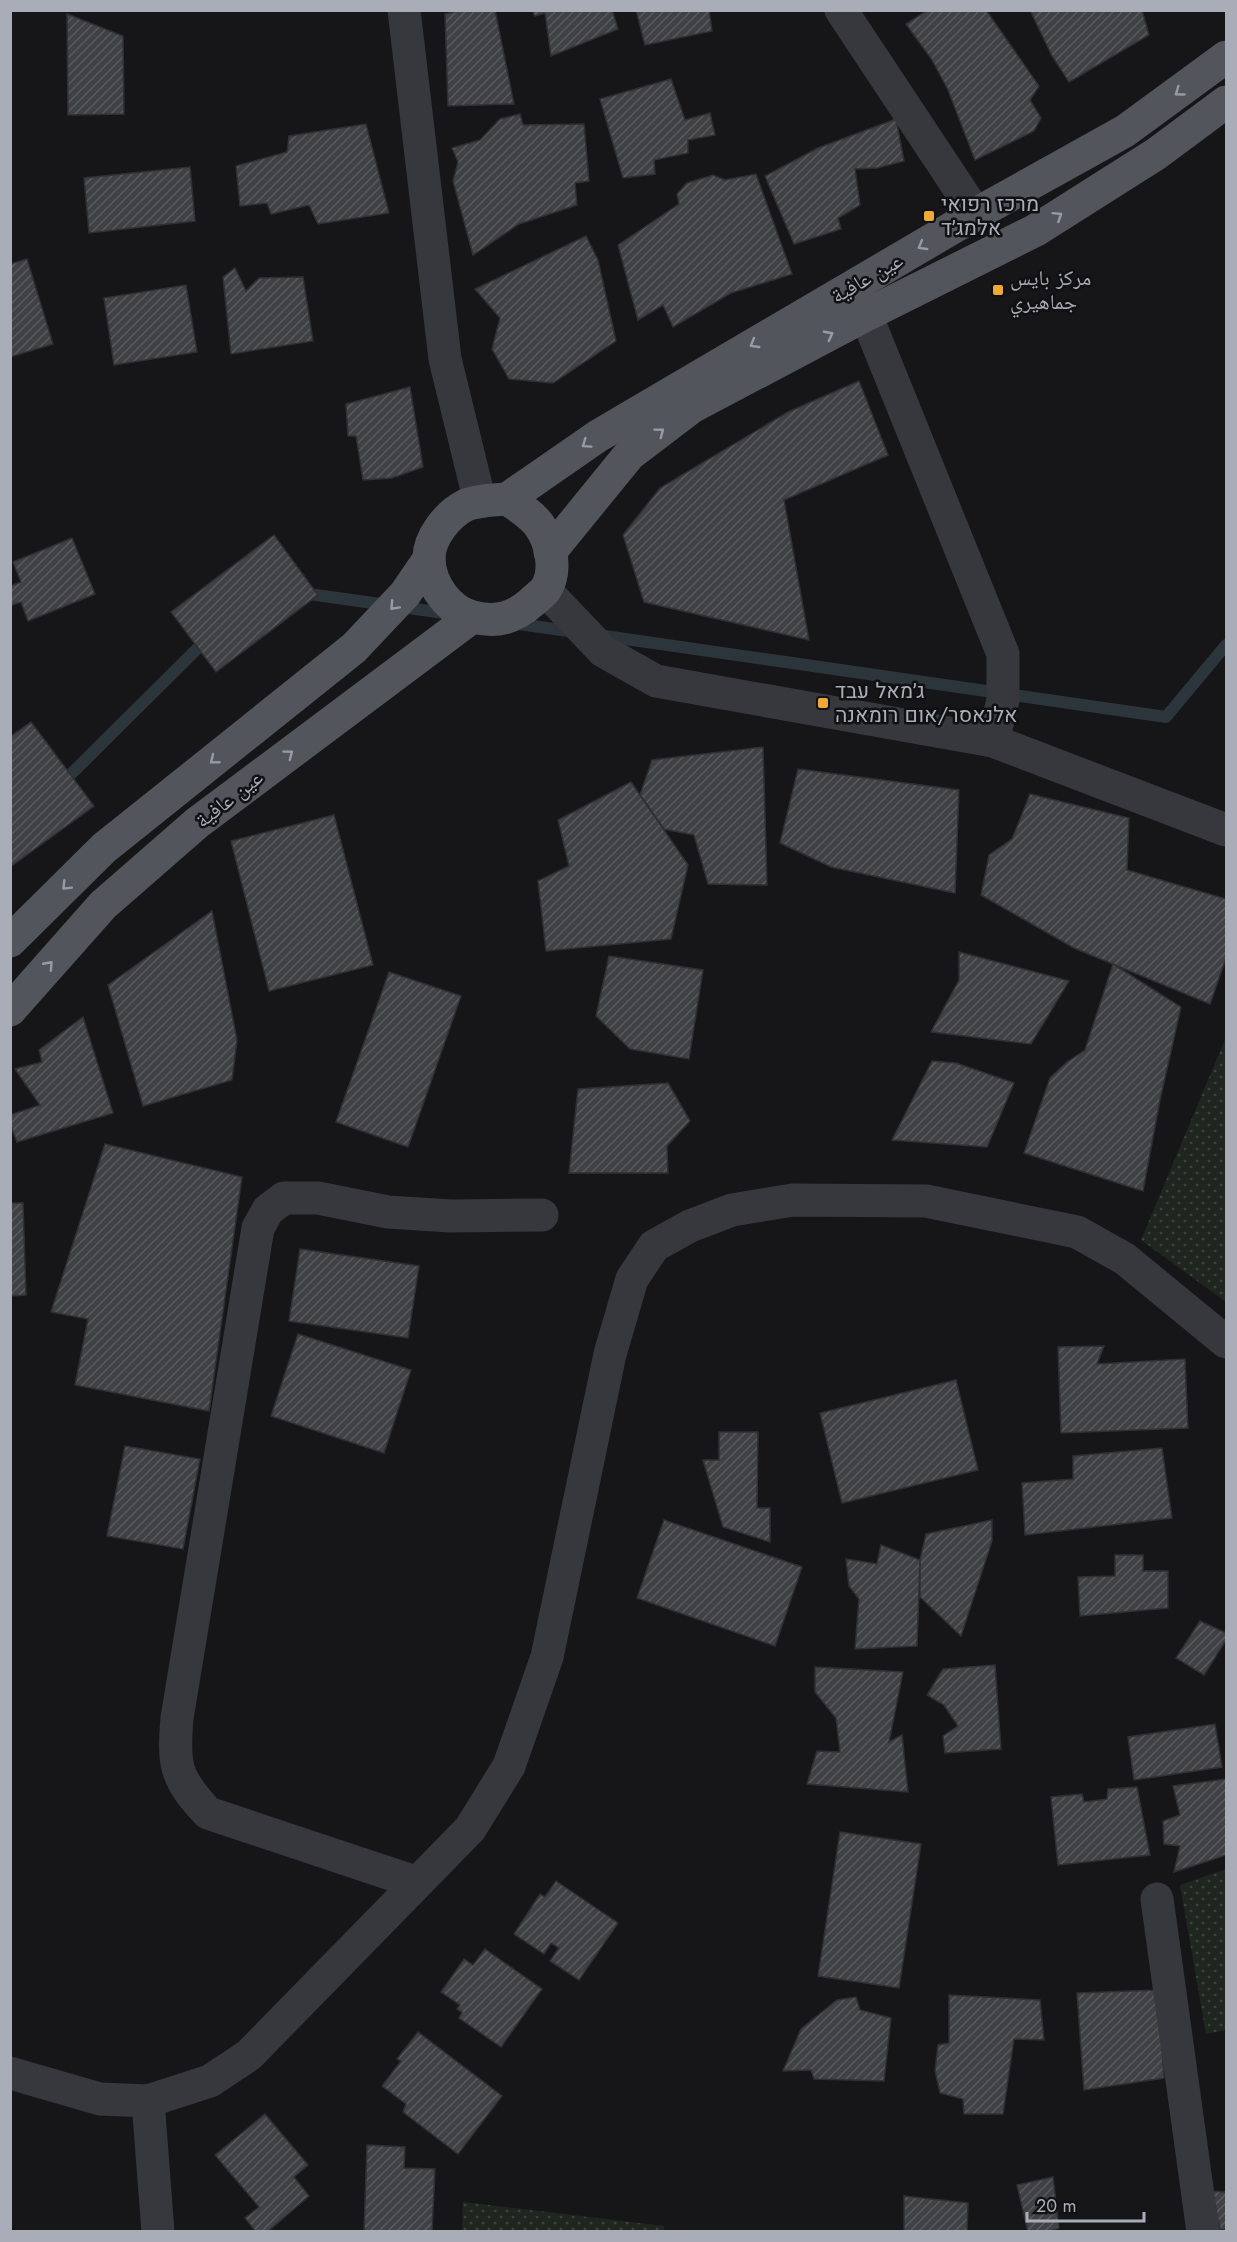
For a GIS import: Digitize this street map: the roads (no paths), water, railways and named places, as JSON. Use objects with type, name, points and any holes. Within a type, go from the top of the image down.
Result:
[{"type":"main road","name":"عين عافية","points":[[494,500],[598,436],[976,214],[1125,130],[1227,57]]},
{"type":"main road","name":"عين عافية","points":[[550,552],[629,454],[692,407],[866,315],[1036,230],[1156,154],[1227,102]]},
{"type":"main road","points":[[494,500],[539,524],[550,552],[552,571],[545,590],[519,613],[499,620],[472,617],[459,612],[444,600],[435,584],[429,559],[439,530],[452,515],[467,505],[494,500]]},
{"type":"main road","name":"عين عافية","points":[[10,941],[104,848],[354,648],[405,594],[429,559]]},
{"type":"main road","name":"عين عافية","points":[[10,1010],[103,905],[197,823],[472,617]]},
{"type":"street","points":[[404,10],[445,359],[494,500]]},
{"type":"street","points":[[841,10],[976,214]]},
{"type":"street","points":[[866,315],[1003,654],[1003,700],[993,741]]},
{"type":"street","points":[[545,590],[603,651],[656,681],[993,741],[1227,830]]},
{"type":"street","points":[[415,1882],[208,1813],[188,1791],[176,1766],[177,1718],[258,1228],[268,1210],[284,1198],[318,1197],[388,1212],[451,1216],[542,1215]]},
{"type":"street","points":[[10,2073],[100,2099],[148,2101],[210,2081],[249,2055],[415,1882],[470,1829],[509,1766],[547,1657],[609,1354],[632,1279],[654,1246],[690,1226],[732,1210],[793,1200],[926,1201],[1077,1232],[1125,1259],[1227,1342]]},
{"type":"street","points":[[1157,1899],[1203,2232]]},
{"type":"street","points":[[148,2101],[158,2232]]},
{"type":"waterway","points":[[302,593],[451,614]]},
{"type":"waterway","points":[[512,623],[575,632]]},
{"type":"waterway","points":[[598,635],[1166,717],[1226,645]]},
{"type":"waterway","points":[[60,785],[209,637]]},
{"type":"place","name":"מרכז רפואי אלמג׳ד","points":[[929,216]]},
{"type":"place","name":"مركز بايس جماهيري","points":[[998,290]]},
{"type":"place","name":"ג׳מאל עבד אלנאסר/אום רומאנה","points":[[823,703]]}]
